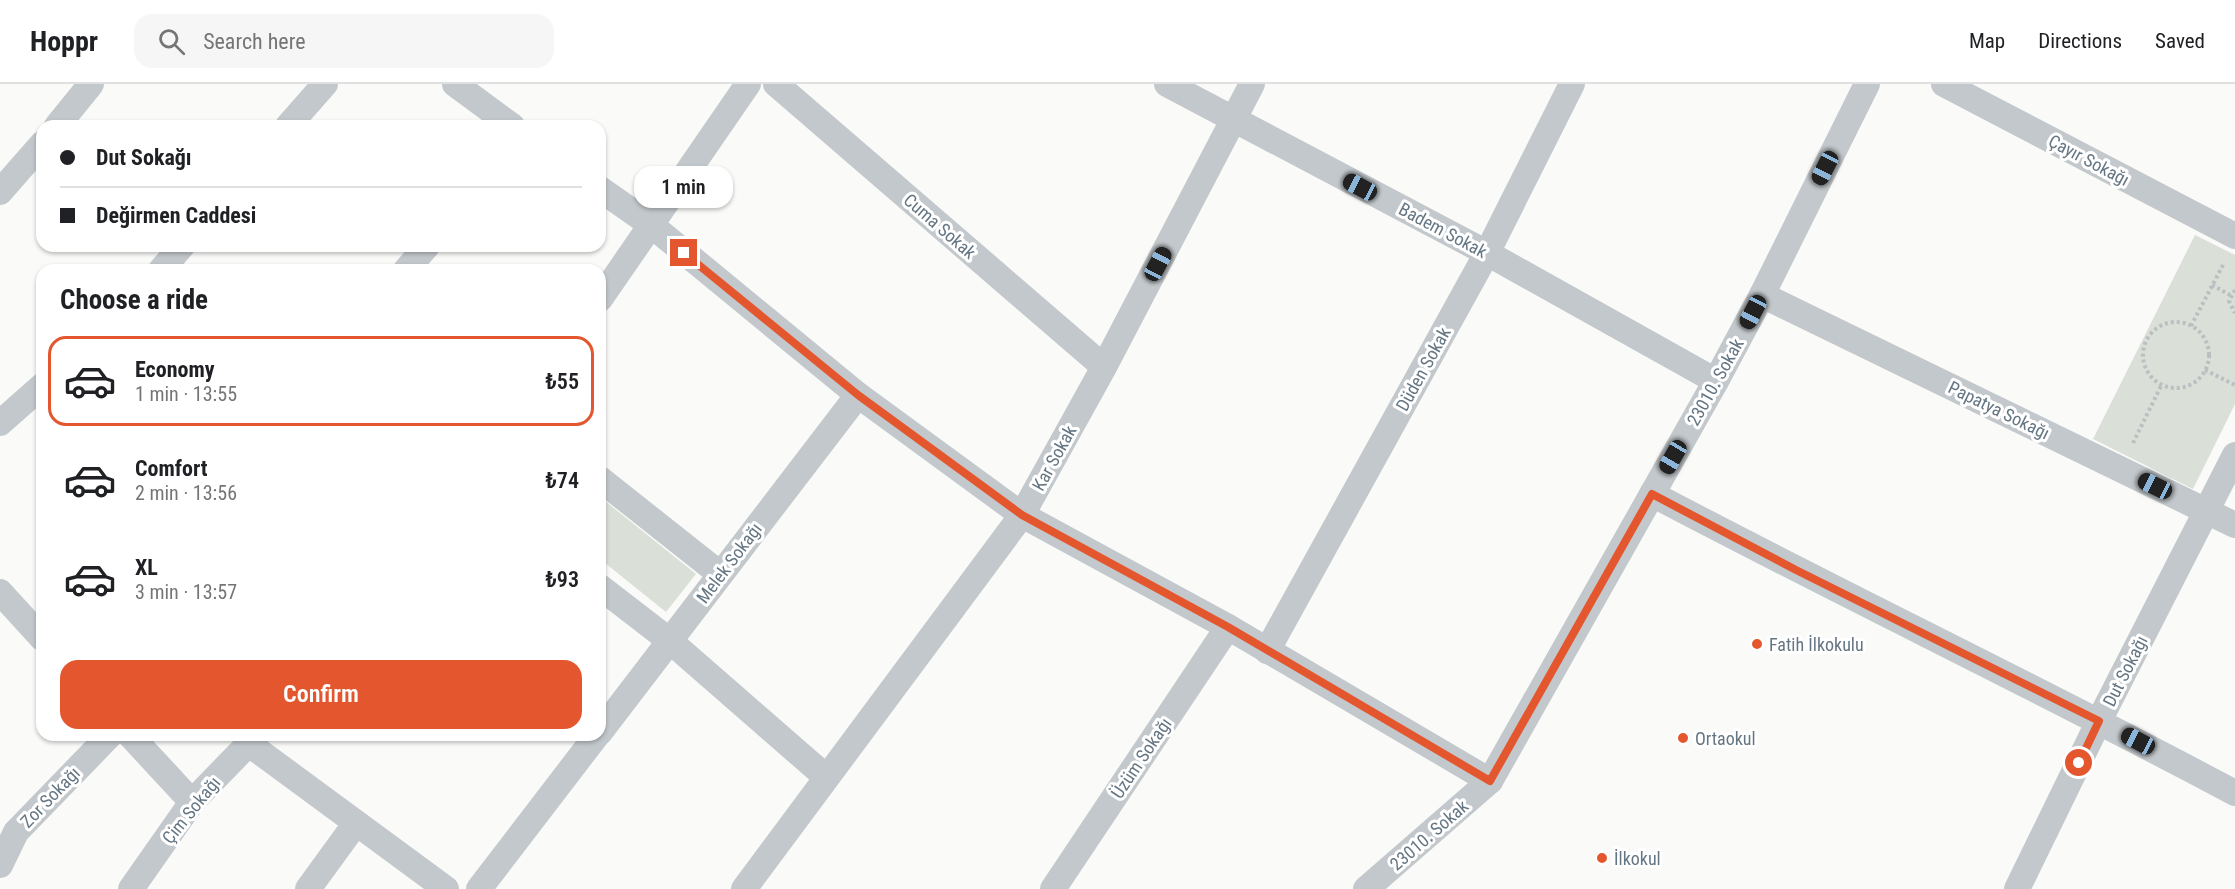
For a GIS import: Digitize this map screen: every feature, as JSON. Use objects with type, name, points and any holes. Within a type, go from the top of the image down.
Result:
[{"type":"street","points":[[62,120],[91,84]]},
{"type":"street","points":[[293,120],[325,84]]},
{"type":"street","points":[[455,84],[504,120]]},
{"type":"street","points":[[606,290],[748,84]]},
{"type":"street","name":"Cuma Sokak","points":[[776,84],[1104,367]]},
{"type":"street","name":"Badem Sokak","points":[[1167,84],[1487,253],[1716,381]]},
{"type":"street","name":"Kar Sokak","points":[[744,889],[1022,515],[1104,367],[1252,84]]},
{"type":"street","name":"Düden Sokak","points":[[1268,651],[1487,253],[1572,84]]},
{"type":"street","name":"23010. Sokak","points":[[1366,889],[1490,781],[1716,381],[1762,295],[1867,84]]},
{"type":"street","name":"Çayır Sokağı","points":[[1944,84],[2235,236]]},
{"type":"street","points":[[0,192],[36,151]]},
{"type":"street","points":[[606,193],[650,224],[858,395],[1022,515],[1228,627],[1490,781]]},
{"type":"street","points":[[166,264],[177,252]]},
{"type":"street","points":[[411,264],[422,252]]},
{"type":"street","name":"Papatya Sokağı","points":[[1762,295],[2235,525]]},
{"type":"street","points":[[1,421],[36,391]]},
{"type":"street","name":"Melek Sokağı","points":[[606,724],[858,395]]},
{"type":"street","name":"Dut Sokağı","points":[[2017,889],[2099,721],[2235,454]]},
{"type":"street","points":[[606,484],[720,574]]},
{"type":"street","points":[[1652,494],[1796,570],[2099,721],[2235,793]]},
{"type":"street","points":[[0,592],[36,631]]},
{"type":"street","points":[[606,592],[670,640],[826,777]]},
{"type":"street","name":"Üzüm Sokağı","points":[[1053,889],[1228,627]]},
{"type":"street","name":"Zor Sokağı","points":[[0,866],[8,826],[103,741]]},
{"type":"street","points":[[136,741],[192,802]]},
{"type":"street","name":"Çim Sokağı","points":[[131,889],[192,802],[252,741]]},
{"type":"street","points":[[254,741],[356,823],[446,889]]},
{"type":"street","name":"Melek Sokağı","points":[[479,889],[593,741]]},
{"type":"street","points":[[308,889],[356,823]]},
{"type":"path","points":[[2191,326],[2226,261]]},
{"type":"path","points":[[2212,285],[2230,295]]},
{"type":"path","points":[[2235,290],[2230,295],[2230,306],[2235,313]]},
{"type":"path","points":[[2172,322],[2191,326],[2201,333],[2207,343],[2209,353],[2205,370],[2196,381],[2186,386],[2176,388],[2162,384],[2148,372],[2144,362],[2143,351],[2146,340],[2162,325],[2172,322]]},
{"type":"path","points":[[2205,370],[2235,385]]},
{"type":"path","points":[[2120,469],[2162,384]]},
{"type":"shaded area","points":[[2195,235],[2235,255],[2235,404],[2193,489],[2093,439]]},
{"type":"shaded area","points":[[606,502],[696,574],[666,612],[606,564]]},
{"type":"place","name":"Fatih İlkokulu","points":[[1757,644]]},
{"type":"place","name":"Ortaokul","points":[[1683,738]]},
{"type":"place","name":"İlkokul","points":[[1602,858]]},
{"type":"route","points":[[684,253],[858,395],[1022,515],[1228,627],[1490,781],[1652,494],[1796,570],[2099,721],[2079,763]]}]
